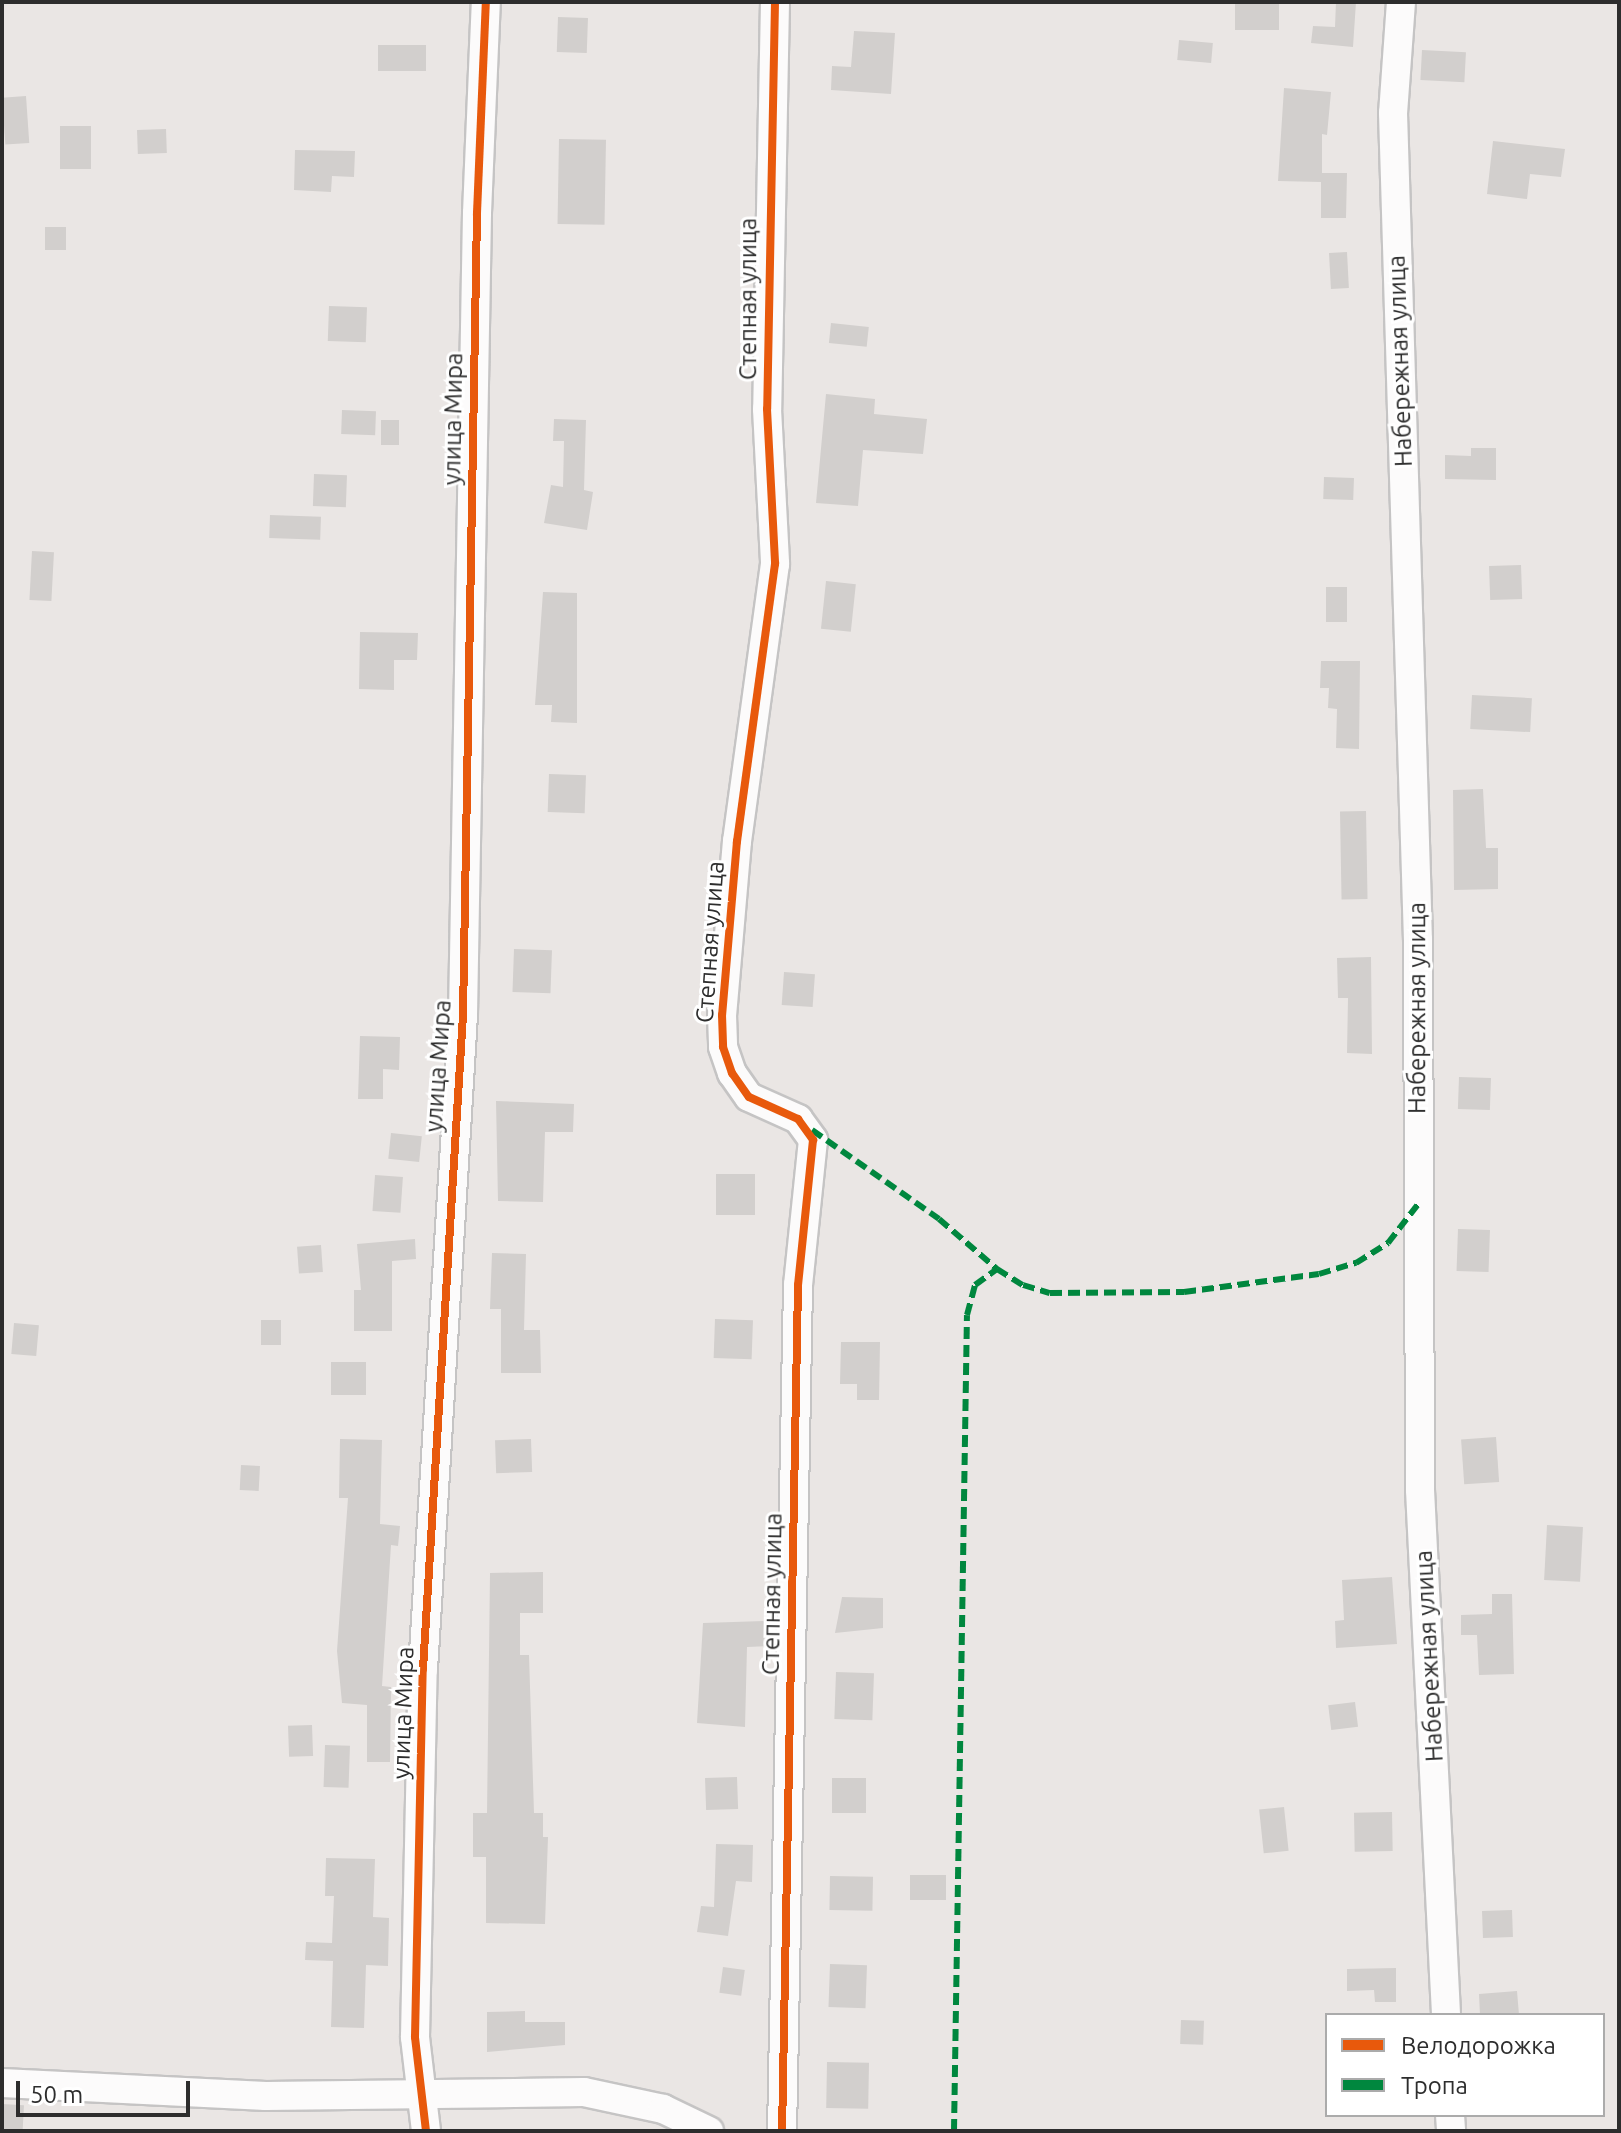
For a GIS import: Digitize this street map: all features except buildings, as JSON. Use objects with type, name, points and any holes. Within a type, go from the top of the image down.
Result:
[{"type":"street","name":"улица Мира","points":[[426,2131],[415,2037],[423,1669],[463,1015],[477,213],[486,2]]},
{"type":"street","name":"Степная улица","points":[[775,2],[767,393],[775,564],[739,827],[722,1015],[723,1047],[749,1097],[798,1119],[813,1140],[798,1285],[782,2131]]},
{"type":"street","name":"Набережная улица","points":[[1401,2],[1393,113],[1418,940],[1420,1490],[1446,2013]]},
{"type":"street","points":[[2,2083],[266,2096],[422,2091],[584,2092],[663,2109],[709,2131]]},
{"type":"marked path","points":[[812,1130],[939,1219],[997,1269],[1023,1285],[1050,1293],[1184,1292],[1319,1274],[1356,1263],[1388,1243],[1419,1203]]},
{"type":"marked path","points":[[954,2131],[967,1315],[975,1285],[997,1269]]},
{"type":"cycle path","points":[[426,2131],[415,2037],[423,1669],[463,1015],[477,213],[486,2]]},
{"type":"cycle path","points":[[775,2],[767,409],[775,564],[737,841],[722,1015],[723,1047],[732,1073],[749,1097],[798,1119],[813,1140],[798,1285],[782,2131]]}]
